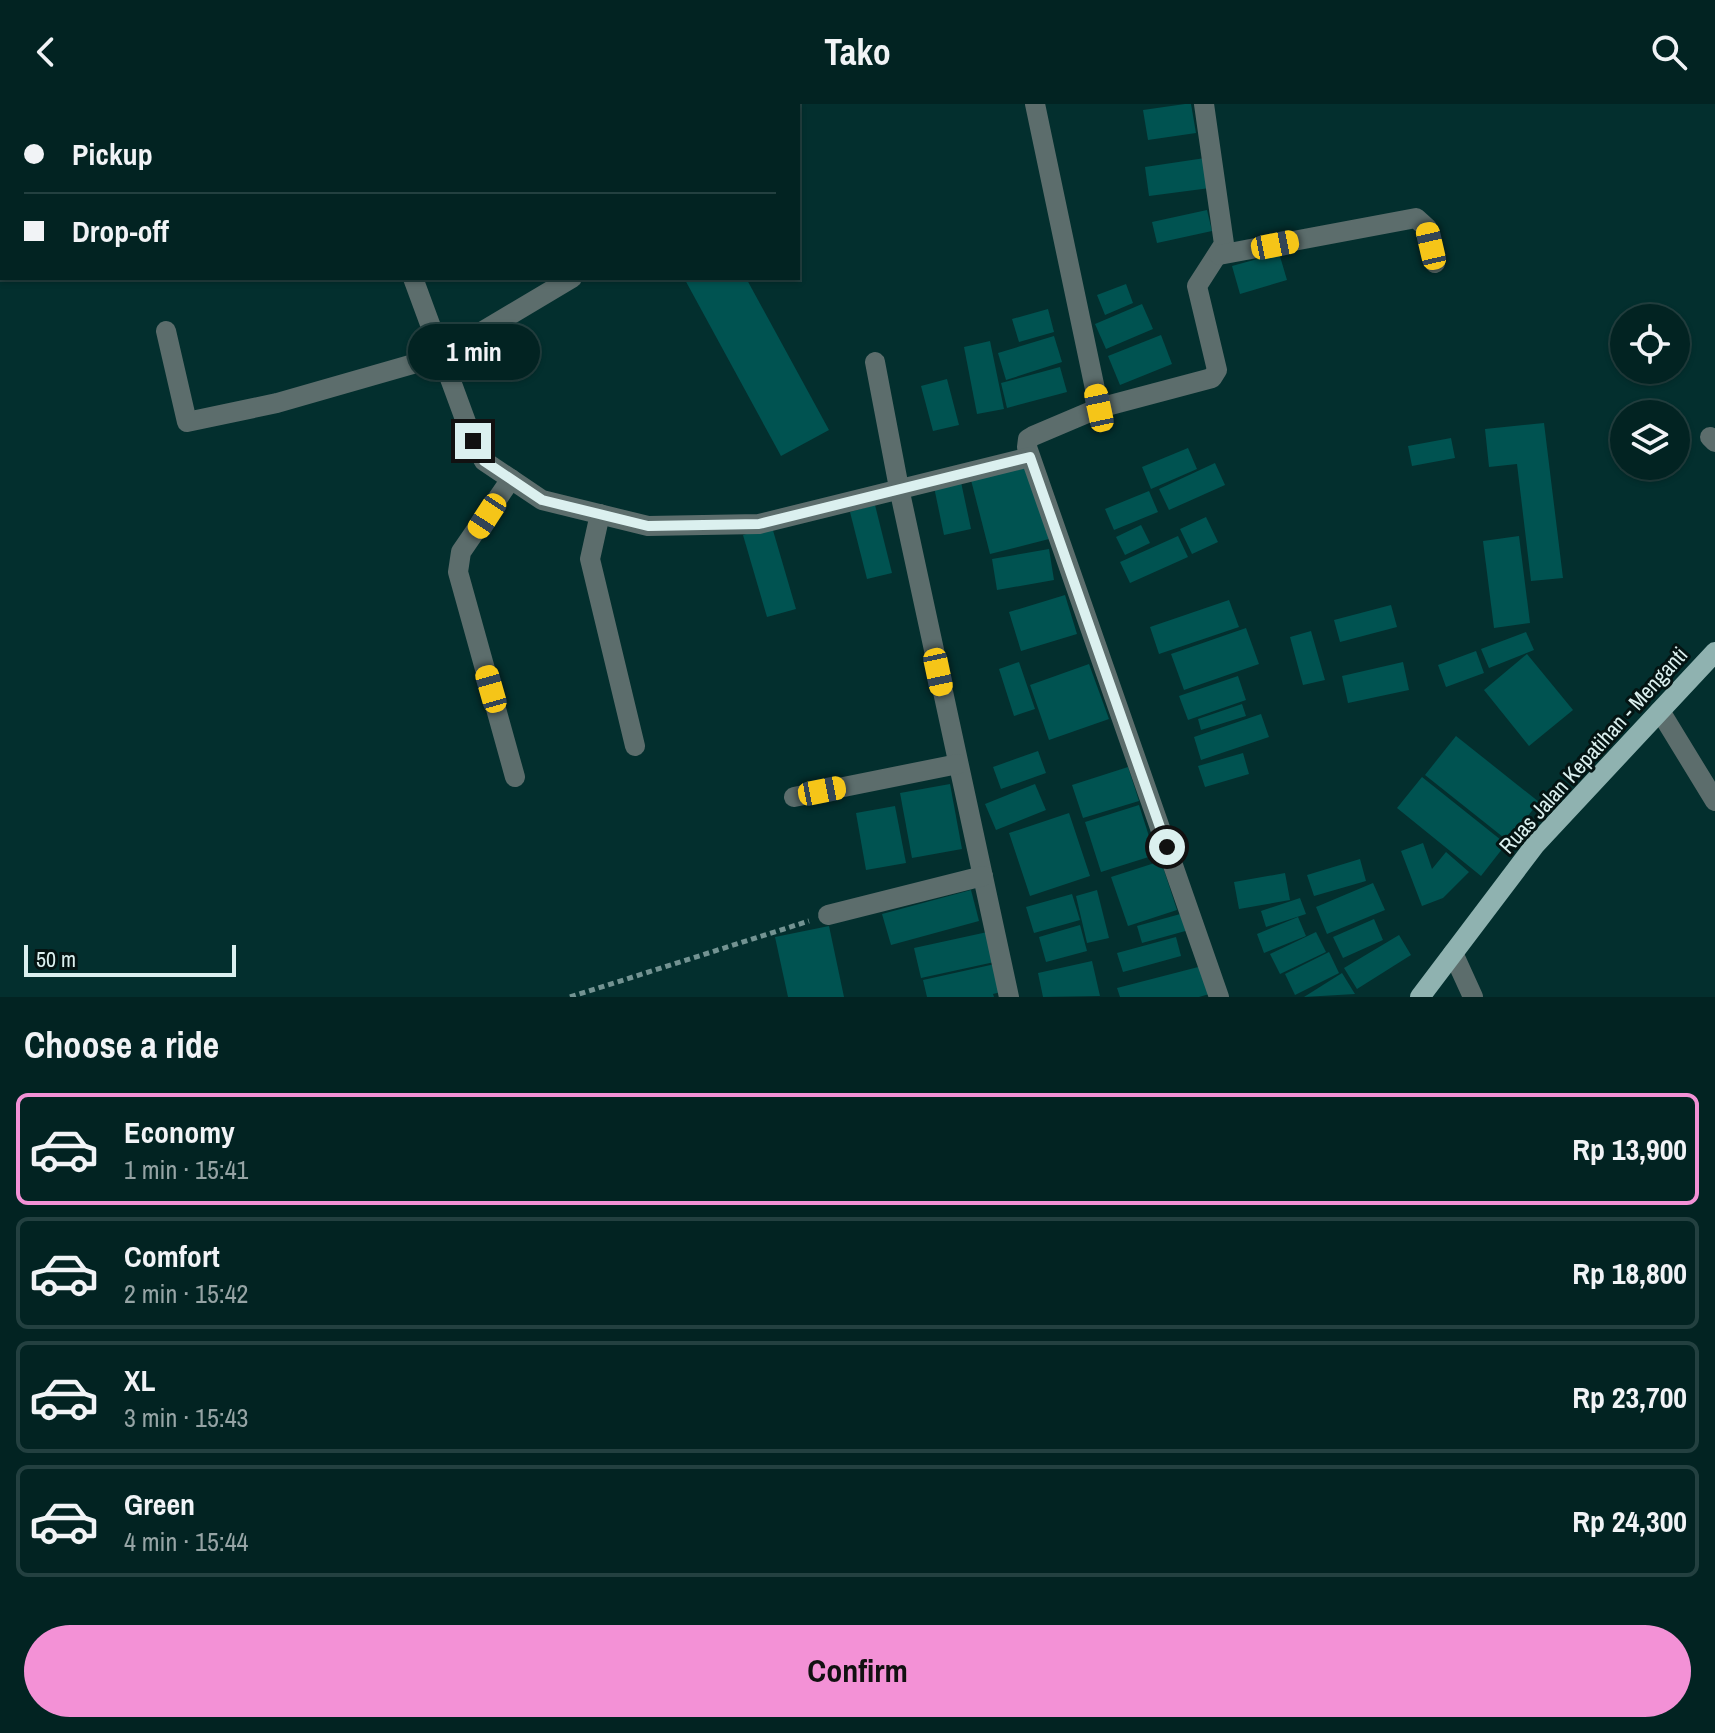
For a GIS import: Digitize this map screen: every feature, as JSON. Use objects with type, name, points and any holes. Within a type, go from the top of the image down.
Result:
[{"type":"main road","name":"Ruas Jalan Kepatihan - Menganti","points":[[1420,997],[1535,845],[1715,652]]},
{"type":"street","points":[[1035,104],[1099,408]]},
{"type":"street","points":[[1204,104],[1224,225],[1224,244],[1197,286],[1217,361],[1212,378],[1099,408],[1028,439],[1030,457],[1219,997]]},
{"type":"street","points":[[1219,255],[1416,218],[1427,228],[1435,263]]},
{"type":"street","points":[[414,280],[473,441],[484,461],[542,500],[648,526],[759,524],[1030,457]]},
{"type":"street","points":[[166,331],[187,422],[277,403],[441,356],[569,280]]},
{"type":"street","points":[[875,362],[899,488],[1009,997]]},
{"type":"street","points":[[511,479],[461,552],[458,572],[515,777]]},
{"type":"street","points":[[600,514],[590,559],[635,746]]},
{"type":"street","points":[[1660,711],[1715,801]]},
{"type":"street","points":[[794,797],[958,764]]},
{"type":"street","points":[[828,915],[983,876]]},
{"type":"street","points":[[1453,953],[1473,997]]},
{"type":"path","points":[[570,997],[828,915]]},
{"type":"building","points":[[1191,104],[1196,133],[1148,140],[1143,110]]},
{"type":"building","points":[[1205,158],[1210,188],[1149,196],[1145,167]]},
{"type":"building","points":[[1207,210],[1212,231],[1157,243],[1152,222]]},
{"type":"building","points":[[1279,253],[1287,280],[1240,294],[1232,266]]},
{"type":"building","points":[[685,280],[747,280],[829,430],[781,456]]},
{"type":"building","points":[[1126,284],[1133,303],[1105,315],[1097,295]]},
{"type":"building","points":[[1142,304],[1153,329],[1106,349],[1095,324]]},
{"type":"building","points":[[1048,309],[1054,332],[1019,342],[1012,319]]},
{"type":"building","points":[[1161,335],[1172,364],[1120,385],[1108,356]]},
{"type":"building","points":[[1054,336],[1062,362],[1006,380],[998,353]]},
{"type":"building","points":[[990,341],[1004,409],[977,414],[964,347]]},
{"type":"building","points":[[1060,367],[1067,392],[1007,408],[1001,383]]},
{"type":"building","points":[[947,379],[959,425],[933,431],[921,386]]},
{"type":"building","points":[[1544,423],[1563,578],[1531,581],[1517,464],[1489,467],[1485,429]]},
{"type":"building","points":[[1451,438],[1455,458],[1412,466],[1408,446]]},
{"type":"building","points":[[1188,448],[1197,469],[1151,489],[1142,467]]},
{"type":"building","points":[[1215,463],[1225,485],[1169,510],[1159,489]]},
{"type":"building","points":[[1031,466],[1049,539],[990,554],[971,480]]},
{"type":"building","points":[[961,482],[971,529],[944,535],[934,487]]},
{"type":"building","points":[[1149,491],[1158,512],[1114,530],[1105,509]]},
{"type":"building","points":[[875,505],[892,573],[867,579],[850,512]]},
{"type":"building","points":[[1206,517],[1218,542],[1192,554],[1180,529]]},
{"type":"building","points":[[1141,525],[1150,543],[1125,555],[1116,537]]},
{"type":"building","points":[[772,527],[796,609],[767,617],[743,535]]},
{"type":"building","points":[[1178,536],[1188,557],[1130,583],[1120,562]]},
{"type":"building","points":[[1519,536],[1530,623],[1494,628],[1483,541]]},
{"type":"building","points":[[1049,549],[1054,580],[997,590],[992,559]]},
{"type":"building","points":[[1065,595],[1077,634],[1021,651],[1009,612]]},
{"type":"building","points":[[1229,600],[1239,627],[1159,654],[1150,627]]},
{"type":"building","points":[[1391,605],[1397,627],[1340,642],[1334,620]]},
{"type":"building","points":[[1246,628],[1259,664],[1184,690],[1171,654]]},
{"type":"building","points":[[1311,631],[1325,680],[1303,685],[1290,637]]},
{"type":"building","points":[[1526,632],[1534,650],[1489,668],[1481,649]]},
{"type":"building","points":[[1476,651],[1484,673],[1446,687],[1438,665]]},
{"type":"building","points":[[1527,654],[1573,710],[1529,746],[1484,690]]},
{"type":"building","points":[[1019,662],[1035,709],[1014,716],[999,669]]},
{"type":"building","points":[[1403,662],[1409,690],[1348,703],[1342,676]]},
{"type":"building","points":[[1089,664],[1109,719],[1049,740],[1030,685]]},
{"type":"building","points":[[1238,676],[1246,700],[1188,720],[1179,696]]},
{"type":"building","points":[[1242,704],[1246,716],[1201,730],[1198,719]]},
{"type":"building","points":[[1261,714],[1269,737],[1201,760],[1194,737]]},
{"type":"building","points":[[1456,736],[1539,802],[1508,841],[1425,775]]},
{"type":"building","points":[[1038,751],[1046,773],[1001,789],[993,767]]},
{"type":"building","points":[[1243,753],[1249,774],[1205,787],[1198,766]]},
{"type":"building","points":[[1128,767],[1139,801],[1083,818],[1072,785]]},
{"type":"building","points":[[1422,777],[1506,844],[1481,876],[1397,808]]},
{"type":"building","points":[[950,784],[962,849],[912,858],[900,793]]},
{"type":"building","points":[[1035,784],[1046,810],[996,830],[985,804]]},
{"type":"building","points":[[1139,805],[1155,855],[1101,872],[1085,822]]},
{"type":"building","points":[[895,806],[906,863],[866,870],[856,813]]},
{"type":"building","points":[[1069,813],[1090,876],[1030,896],[1009,833]]},
{"type":"building","points":[[1423,843],[1432,869],[1446,852],[1469,872],[1443,898],[1422,906],[1401,851]]},
{"type":"building","points":[[1360,859],[1366,881],[1314,896],[1307,875]]},
{"type":"building","points":[[1161,861],[1177,910],[1128,926],[1111,877]]},
{"type":"building","points":[[1285,873],[1290,900],[1239,909],[1234,882]]},
{"type":"building","points":[[1373,883],[1385,910],[1327,934],[1316,907]]},
{"type":"building","points":[[971,890],[979,921],[891,945],[882,914]]},
{"type":"building","points":[[1097,890],[1109,938],[1087,943],[1076,896]]},
{"type":"building","points":[[1072,894],[1080,920],[1034,933],[1026,907]]},
{"type":"building","points":[[1300,898],[1306,914],[1266,927],[1261,911]]},
{"type":"building","points":[[1184,913],[1189,930],[1142,943],[1137,926]]},
{"type":"building","points":[[1298,917],[1306,936],[1264,953],[1257,934]]},
{"type":"building","points":[[1374,919],[1383,940],[1343,958],[1333,937]]},
{"type":"building","points":[[1080,925],[1087,951],[1046,962],[1039,937]]},
{"type":"building","points":[[829,926],[844,997],[788,997],[775,937]]},
{"type":"building","points":[[992,931],[999,961],[921,978],[914,948]]},
{"type":"building","points":[[1316,932],[1326,952],[1280,974],[1270,954]]},
{"type":"building","points":[[1399,935],[1411,955],[1357,989],[1344,968]]},
{"type":"building","points":[[1176,937],[1181,956],[1123,972],[1117,953]]},
{"type":"building","points":[[1329,952],[1339,973],[1295,995],[1285,974]]},
{"type":"building","points":[[1092,961],[1100,996],[1043,997],[1038,973]]},
{"type":"building","points":[[995,964],[1001,992],[993,994],[994,997],[927,997],[923,980]]},
{"type":"building","points":[[1206,965],[1213,993],[1199,997],[1120,997],[1117,988]]},
{"type":"building","points":[[1342,973],[1355,994],[1304,997]]},
{"type":"route","points":[[473,441],[484,461],[542,500],[648,526],[759,524],[1030,457],[1167,847]]}]
